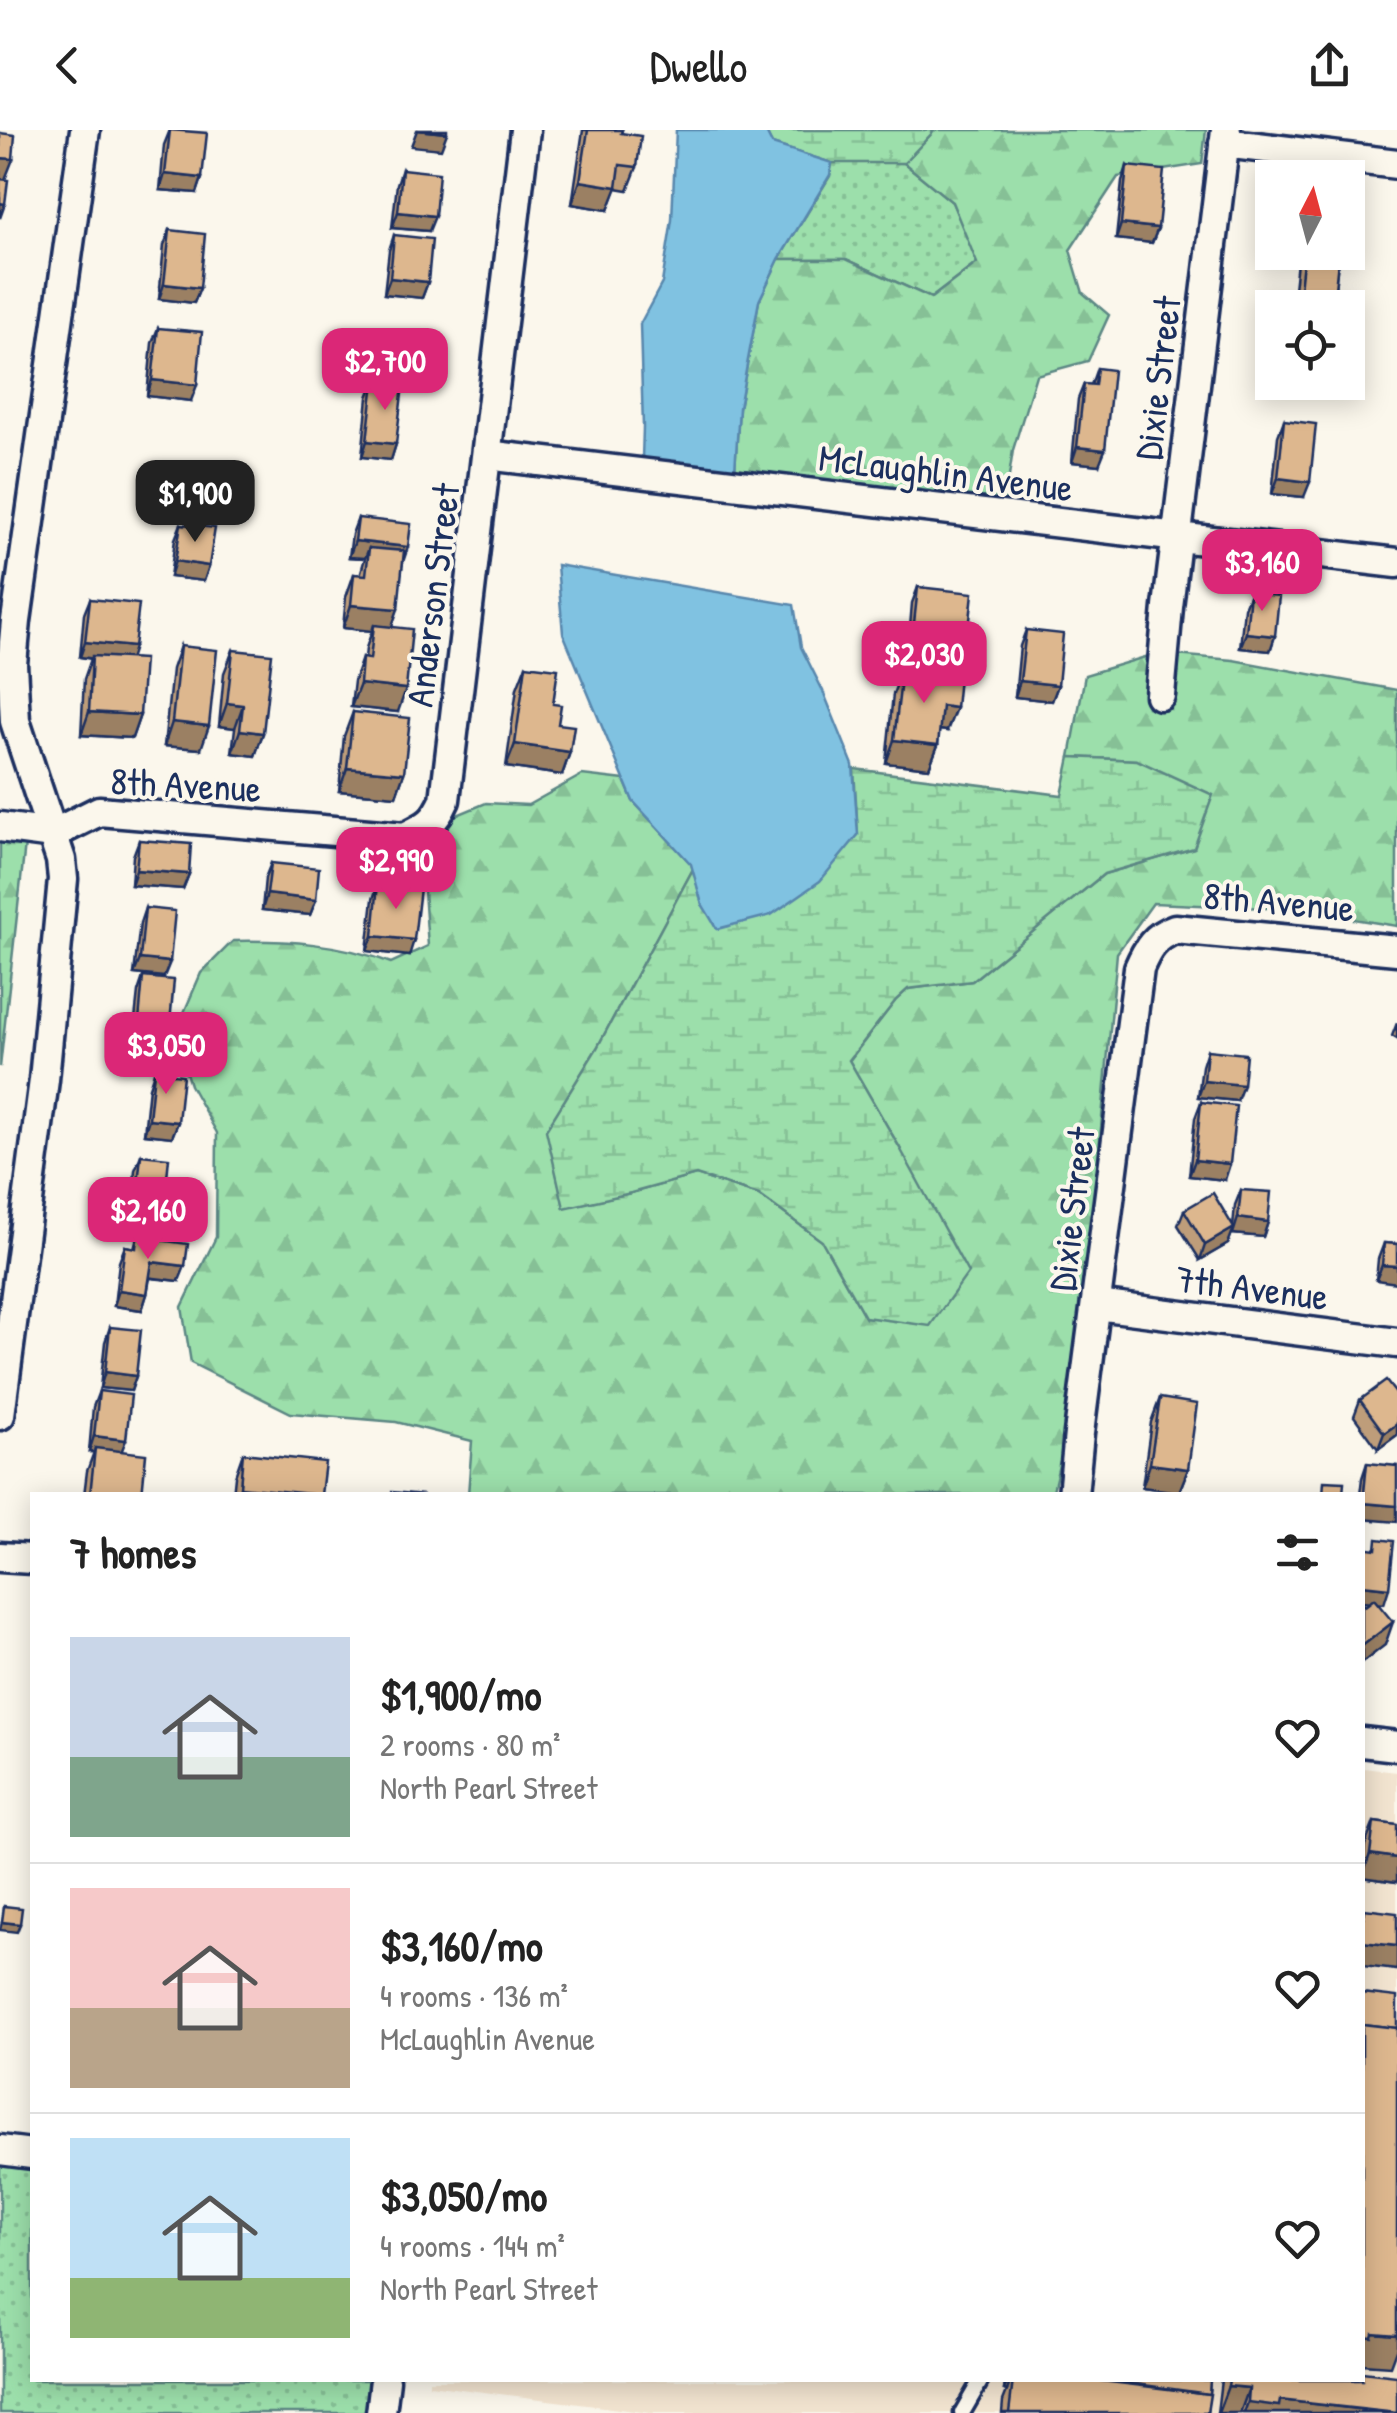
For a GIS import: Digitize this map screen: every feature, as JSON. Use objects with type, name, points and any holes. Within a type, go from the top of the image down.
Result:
[{"type":"street","points":[[0,1415],[44,1080],[63,879],[61,860],[15,721],[12,664],[84,130]]},
{"type":"street","name":"Anderson Street","points":[[428,825],[437,818],[445,800],[525,130]]},
{"type":"street","points":[[1225,137],[1397,164]]},
{"type":"street","name":"Dixie Street","points":[[1160,695],[1225,137]]},
{"type":"street","name":"McLaughlin Avenue","points":[[487,455],[1397,563]]},
{"type":"street","name":"8th Avenue","points":[[53,834],[99,811],[405,837],[428,825]]},
{"type":"street","points":[[0,827],[53,834]]},
{"type":"street","name":"8th Avenue","points":[[1158,939],[1175,929],[1397,950]]},
{"type":"street","name":"Dixie Street","points":[[1073,1492],[1139,968],[1147,948],[1158,939]]},
{"type":"street","name":"7th Avenue","points":[[1097,1305],[1397,1343]]},
{"type":"street","points":[[0,1557],[30,1559]]},
{"type":"street","points":[[1365,1742],[1397,1746]]},
{"type":"street","points":[[0,2150],[30,2154]]},
{"type":"street","points":[[381,2413],[385,2382]]},
{"type":"lane","points":[[962,2413],[980,2382]]},
{"type":"shaded area","points":[[1365,1768],[1397,1772],[1397,2413],[650,2413],[429,2385],[1365,2382]]},
{"type":"green space","points":[[765,130],[935,130],[904,163],[832,163],[772,144]]},
{"type":"green space","points":[[935,130],[1206,130],[1202,164],[1118,177],[1070,250],[1083,293],[1109,315],[1088,361],[1036,375],[1013,450],[1005,503],[735,471],[739,408],[759,301],[779,259],[846,259],[931,298],[977,263],[952,202],[904,163]]},
{"type":"green space","points":[[832,163],[904,163],[952,202],[978,262],[931,298],[846,259],[779,259],[830,176]]},
{"type":"green space","points":[[1152,655],[1148,707],[1171,709],[1176,655],[1233,660],[1397,690],[1397,926],[1291,909],[1153,903],[1117,953],[1084,1315],[1068,1426],[1053,1492],[468,1492],[472,1441],[396,1422],[291,1413],[191,1363],[182,1307],[216,1237],[217,1133],[190,1085],[174,1036],[201,973],[233,941],[314,944],[391,963],[428,946],[425,843],[443,832],[450,818],[486,803],[528,805],[582,775],[624,780],[633,801],[693,869],[597,1048],[547,1130],[564,1207],[696,1175],[759,1195],[822,1241],[865,1317],[901,1150],[849,1061],[908,989],[972,981],[1104,874],[1194,848],[1137,760],[1070,757],[1085,675]]},
{"type":"green space","points":[[1070,757],[1137,760],[1213,795],[1194,848],[1104,874],[972,981],[908,989],[849,1060],[968,1273],[930,1326],[865,1317],[822,1241],[759,1195],[696,1175],[564,1208],[546,1130],[597,1048],[693,869],[702,904],[858,835],[854,769],[1062,795]]},
{"type":"green space","points":[[0,841],[25,844],[0,1067]]},
{"type":"green space","points":[[0,2164],[30,2168],[30,2382],[373,2382],[369,2413],[0,2413]]},
{"type":"water","points":[[676,130],[765,130],[772,144],[832,163],[830,175],[779,259],[759,301],[739,408],[735,471],[642,460],[640,324],[662,283],[672,220]]},
{"type":"water","points":[[557,565],[794,605],[801,647],[853,765],[858,835],[820,881],[771,915],[717,929],[702,904],[691,864],[633,801],[563,633]]},
{"type":"building","points":[[170,130],[207,133],[202,178],[165,174]]},
{"type":"building","points":[[588,130],[622,130],[621,133],[641,136],[637,167],[620,165],[617,187],[580,181]]},
{"type":"building","points":[[0,133],[15,135],[13,159],[0,158]]},
{"type":"building","points":[[1127,166],[1164,170],[1158,228],[1121,224]]},
{"type":"building","points":[[402,169],[439,173],[435,216],[398,212]]},
{"type":"building","points":[[0,179],[8,180],[5,204],[0,203]]},
{"type":"building","points":[[170,230],[205,234],[200,288],[164,284]]},
{"type":"building","points":[[394,235],[432,239],[428,282],[390,278]]},
{"type":"building","points":[[1302,270],[1337,270],[1335,290],[1300,290]]},
{"type":"building","points":[[158,328],[202,332],[197,385],[152,380]]},
{"type":"building","points":[[1097,368],[1113,370],[1105,450],[1077,447],[1084,384],[1095,385]]},
{"type":"building","points":[[374,382],[403,385],[396,444],[367,441]]},
{"type":"building","points":[[1284,420],[1316,424],[1310,482],[1278,478]]},
{"type":"building","points":[[358,518],[411,524],[408,547],[355,541]]},
{"type":"building","points":[[181,524],[215,528],[209,566],[175,561]]},
{"type":"building","points":[[369,548],[404,551],[398,609],[351,605],[354,574],[366,575]]},
{"type":"building","points":[[918,587],[973,593],[969,629],[914,623]]},
{"type":"building","points":[[1250,593],[1279,596],[1275,636],[1246,633]]},
{"type":"building","points":[[90,599],[139,604],[134,647],[85,642]]},
{"type":"building","points":[[374,625],[412,629],[406,689],[360,684],[362,658],[370,659]]},
{"type":"building","points":[[1026,630],[1063,634],[1058,685],[1020,681]]},
{"type":"building","points":[[180,646],[217,650],[209,726],[172,722]]},
{"type":"building","points":[[233,650],[272,654],[263,733],[240,730],[243,705],[227,703]]},
{"type":"building","points":[[92,656],[144,659],[140,715],[89,712]]},
{"type":"building","points":[[526,665],[558,669],[553,704],[561,705],[558,724],[574,726],[570,752],[515,744]]},
{"type":"building","points":[[902,671],[959,677],[956,708],[942,706],[938,745],[894,740]]},
{"type":"building","points":[[353,712],[410,718],[404,773],[347,768]]},
{"type":"building","points":[[139,840],[191,844],[189,874],[136,870]]},
{"type":"building","points":[[271,863],[319,868],[316,900],[267,894]]},
{"type":"building","points":[[378,884],[420,888],[414,940],[373,936]]},
{"type":"building","points":[[145,908],[175,911],[170,962],[140,959]]},
{"type":"building","points":[[143,977],[174,980],[169,1034],[138,1031]]},
{"type":"building","points":[[1207,1050],[1246,1054],[1243,1085],[1204,1081]]},
{"type":"building","points":[[154,1072],[183,1075],[178,1122],[149,1119]]},
{"type":"building","points":[[1201,1102],[1236,1106],[1230,1164],[1195,1160]]},
{"type":"building","points":[[141,1155],[169,1158],[164,1206],[136,1203]]},
{"type":"building","points":[[1241,1190],[1271,1192],[1268,1222],[1238,1218]]},
{"type":"building","points":[[1213,1193],[1234,1228],[1205,1245],[1184,1210]]},
{"type":"building","points":[[137,1237],[188,1244],[185,1266],[152,1262],[147,1294],[119,1290],[125,1246],[136,1248]]},
{"type":"building","points":[[1384,1243],[1397,1244],[1397,1266],[1382,1265]]},
{"type":"building","points":[[110,1327],[141,1330],[136,1376],[105,1372]]},
{"type":"building","points":[[1386,1381],[1397,1395],[1397,1424],[1384,1433],[1360,1400]]},
{"type":"building","points":[[99,1391],[131,1395],[126,1440],[94,1436]]},
{"type":"building","points":[[1160,1398],[1197,1404],[1188,1469],[1150,1464]]},
{"type":"building","points":[[95,1448],[146,1454],[142,1492],[90,1492]]},
{"type":"building","points":[[243,1453],[325,1462],[321,1492],[240,1487]]},
{"type":"building","points":[[1367,1463],[1397,1466],[1397,1506],[1365,1503]]},
{"type":"building","points":[[1324,1481],[1344,1482],[1343,1492],[1323,1492]]},
{"type":"building","points":[[1377,1539],[1394,1541],[1389,1588],[1365,1585],[1365,1547],[1376,1549]]},
{"type":"building","points":[[1374,1599],[1393,1622],[1365,1644],[1365,1606]]},
{"type":"building","points":[[1374,1822],[1397,1825],[1397,1858],[1370,1854]]},
{"type":"building","points":[[4,1906],[22,1908],[20,1924],[2,1922]]},
{"type":"building","points":[[1365,1909],[1397,1913],[1397,1946],[1365,1942]]},
{"type":"building","points":[[1365,1993],[1397,1997],[1397,2028],[1365,2024]]},
{"type":"building","points":[[1365,2024],[1397,2028],[1397,2335],[1373,2333],[1372,2337],[1365,2336]]},
{"type":"building","points":[[1365,2372],[1397,2376],[1397,2413],[1280,2400],[1279,2406],[1248,2402],[1249,2388],[1228,2386],[1229,2382],[1365,2382]]},
{"type":"building","points":[[1013,2382],[1110,2382],[1210,2394],[1207,2413],[1009,2413]]},
{"type":"building","points":[[1122,2382],[1210,2382],[1209,2394]]}]
